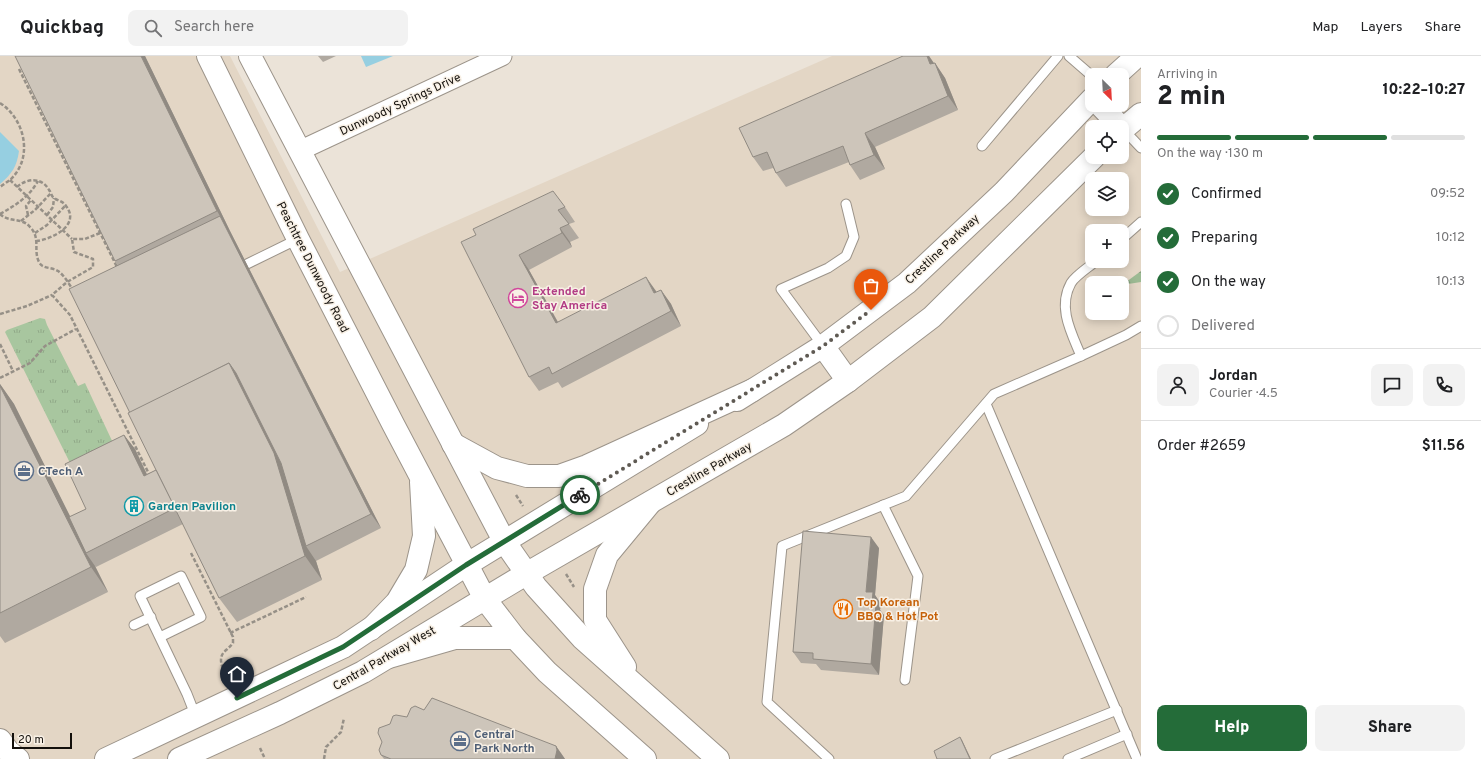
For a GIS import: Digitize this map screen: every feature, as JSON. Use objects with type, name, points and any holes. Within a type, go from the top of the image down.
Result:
[{"type":"main road","name":"Peachtree Dunwoody Road","points":[[208,56],[298,239],[485,599],[515,638],[547,672],[645,759]]},
{"type":"main road","points":[[250,56],[504,541],[526,574],[582,638],[718,759]]},
{"type":"main road","points":[[1124,68],[1137,56]]},
{"type":"main road","name":"Crestline Parkway","points":[[466,565],[823,346],[913,278],[1004,192],[1085,106]]},
{"type":"main road","points":[[1106,112],[1114,120]]},
{"type":"main road","points":[[1129,123],[1141,114]]},
{"type":"main road","name":"Crestline Parkway","points":[[485,599],[784,425],[848,381],[932,317],[1087,164]]},
{"type":"main road","points":[[823,346],[848,381]]},
{"type":"main road","points":[[453,444],[497,468],[527,476],[559,476],[587,466],[753,390]]},
{"type":"main road","points":[[371,629],[397,602],[416,570],[424,536],[421,477]]},
{"type":"main road","points":[[638,688],[595,620],[595,589],[607,555],[650,503]]},
{"type":"main road","points":[[106,759],[343,647],[466,565]]},
{"type":"main road","name":"Central Parkway West","points":[[210,749],[335,686],[485,599]]},
{"type":"main road","points":[[389,656],[455,638],[515,638]]},
{"type":"main road","points":[[178,759],[210,749],[196,717]]},
{"type":"main road","points":[[0,740],[8,751],[18,759]]},
{"type":"street","name":"Dunwoody Springs Drive","points":[[299,151],[502,56]]},
{"type":"lane","points":[[982,146],[1058,56]]},
{"type":"lane","points":[[1069,56],[1085,70]]},
{"type":"lane","points":[[1129,136],[1141,148]]},
{"type":"lane","points":[[823,346],[781,289],[828,268],[846,256],[854,237],[846,204]]},
{"type":"lane","points":[[1129,233],[1141,222]]},
{"type":"lane","points":[[247,264],[298,239]]},
{"type":"lane","points":[[1081,356],[1067,321],[1065,298],[1071,282],[1088,268]]},
{"type":"lane","points":[[829,759],[767,702],[782,546],[906,496],[994,394],[1081,356],[1126,335],[1141,326]]},
{"type":"lane","points":[[986,404],[1137,759]]},
{"type":"lane","points":[[882,505],[918,576],[905,680]]},
{"type":"lane","points":[[160,637],[201,617],[181,576],[140,596],[196,717]]},
{"type":"lane","points":[[134,625],[151,617]]},
{"type":"lane","points":[[995,759],[1116,710]]},
{"type":"lane","points":[[1068,759],[1127,734]]},
{"type":"path","points":[[19,69],[119,272]]},
{"type":"path","points":[[0,103],[8,108],[18,120],[23,135],[24,151],[20,166],[10,180],[0,187]]},
{"type":"path","points":[[0,314],[27,306],[52,295],[67,282],[94,267],[93,259],[90,256],[74,252],[72,239],[10,180]]},
{"type":"path","points":[[17,187],[26,181],[38,181],[46,186],[54,198],[66,205],[70,212],[70,220],[62,230],[55,236],[37,241]]},
{"type":"path","points":[[38,181],[27,196],[18,204],[0,214],[3,218],[21,221],[29,225],[35,233],[39,263],[43,266],[58,271],[76,293]]},
{"type":"path","points":[[21,221],[38,207],[51,193]]},
{"type":"path","points":[[46,215],[52,207],[54,198]]},
{"type":"path","points":[[28,215],[26,206],[31,200]]},
{"type":"path","points":[[35,233],[52,220],[66,205]]},
{"type":"path","points":[[72,239],[85,239],[100,233]]},
{"type":"path","points":[[52,295],[70,316],[153,482]]},
{"type":"path","points":[[0,378],[30,363],[49,343],[76,329]]},
{"type":"path","points":[[0,344],[13,371]]},
{"type":"path","points":[[512,489],[526,511]]},
{"type":"path","points":[[563,570],[575,587]]},
{"type":"path","points":[[230,633],[306,597]]},
{"type":"path","points":[[324,759],[326,747],[341,732],[344,718]]},
{"type":"path","points":[[260,748],[265,759]]},
{"type":"shaded area","points":[[0,56],[230,56],[340,272],[832,56],[1141,56],[1141,759],[0,759]]},
{"type":"green space","points":[[1141,271],[1141,282],[1129,284],[1129,280]]},
{"type":"green space","points":[[40,318],[45,319],[78,386],[85,383],[114,445],[72,467],[5,332]]},
{"type":"water","points":[[361,56],[393,56],[366,67]]},
{"type":"water","points":[[0,132],[19,151],[17,161],[13,169],[8,177],[0,184]]},
{"type":"building","points":[[15,56],[141,56],[217,211],[115,261]]},
{"type":"building","points":[[903,56],[927,56],[930,64],[935,63],[948,96],[865,133],[874,155],[850,165],[843,146],[776,173],[767,152],[753,157],[739,128]]},
{"type":"building","name":"Extended Stay America","points":[[553,191],[565,207],[558,210],[569,224],[560,228],[562,233],[519,255],[556,323],[646,277],[654,293],[661,290],[671,311],[552,374],[549,367],[529,377],[461,242],[476,235],[473,229]]},
{"type":"building","points":[[220,216],[371,514],[306,546],[281,463],[236,373],[229,363],[130,413],[69,289]]},
{"type":"building","points":[[229,363],[274,453],[305,556],[219,598],[128,413]]},
{"type":"building","name":"CTech A","points":[[0,386],[91,567],[0,613]]},
{"type":"building","name":"Garden Pavilion","points":[[124,435],[144,476],[156,470],[175,508],[86,553],[69,517],[86,509],[65,464]]},
{"type":"building","name":"Top Korean BBQ & Hot Pot","points":[[803,531],[871,537],[866,592],[873,592],[872,603],[876,604],[871,664],[813,659],[813,653],[793,652]]},
{"type":"building","points":[[432,698],[556,746],[557,750],[555,759],[391,759],[381,755],[379,750],[382,742],[378,733],[379,728],[390,724],[393,716],[396,715],[407,717],[411,708],[415,706],[424,710]]},
{"type":"building","points":[[960,737],[970,759],[937,759],[934,751]]},
{"type":"way so far","points":[[580,495],[823,346],[871,310]]},
{"type":"place","name":"Extended Stay America","points":[[518,298]]},
{"type":"place","name":"CTech A","points":[[24,471]]},
{"type":"place","name":"Garden Pavilion","points":[[134,506]]},
{"type":"place","name":"Top Korean BBQ & Hot Pot","points":[[843,609]]},
{"type":"place","name":"Central Park North","points":[[460,741]]},
{"type":"route","points":[[237,698],[343,647],[466,565],[580,495]]}]
